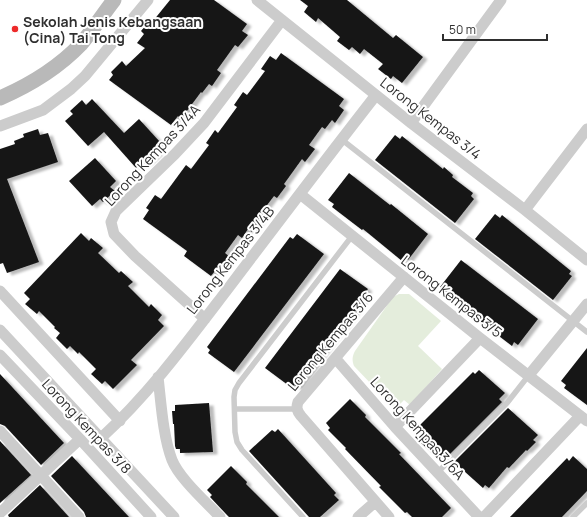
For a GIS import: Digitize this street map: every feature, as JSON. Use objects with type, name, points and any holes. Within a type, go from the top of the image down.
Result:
[{"type":"street","points":[[0,98],[19,90],[44,75],[68,56],[82,43],[114,0]]},
{"type":"street","points":[[0,126],[43,110],[71,89],[85,76],[148,0]]},
{"type":"street","name":"Lorong Kempas 3/4","points":[[257,0],[411,123],[525,210],[587,260]]},
{"type":"street","points":[[411,123],[501,0]]},
{"type":"street","name":"Lorong Kempas 3/4A","points":[[205,319],[135,256],[114,234],[111,222],[116,211],[175,154],[204,123],[282,20]]},
{"type":"street","name":"Lorong Kempas 3/4B","points":[[101,438],[120,421],[205,319],[376,95]]},
{"type":"street","points":[[525,210],[587,129]]},
{"type":"street","name":"Lorong Kempas 3/5","points":[[300,194],[584,419]]},
{"type":"street","name":"Lorong Kempas 3/6","points":[[389,517],[301,416],[297,409],[298,402],[404,277]]},
{"type":"street","points":[[0,291],[120,421]]},
{"type":"street","points":[[529,375],[587,304]]},
{"type":"street","points":[[0,330],[174,517]]},
{"type":"street","points":[[395,427],[480,338]]},
{"type":"street","name":"Lorong Kempas 3/8","points":[[0,355],[80,439],[151,517]]},
{"type":"street","name":"Lorong Kempas 3/6A","points":[[336,359],[395,427],[479,517]]},
{"type":"street","points":[[158,377],[167,442],[172,461],[184,478],[220,517]]},
{"type":"street","points":[[484,517],[584,419]]},
{"type":"street","points":[[0,430],[79,517]]},
{"type":"street","points":[[0,513],[80,439]]},
{"type":"street","points":[[358,517],[375,502]]},
{"type":"lane","points":[[341,139],[587,332]]},
{"type":"lane","points":[[303,517],[242,450],[237,442],[235,432],[236,390],[239,383],[352,236]]},
{"type":"lane","points":[[437,473],[507,403],[529,375]]},
{"type":"lane","points":[[235,409],[297,409]]},
{"type":"lane","points":[[573,517],[587,503]]},
{"type":"green space","points":[[399,294],[409,294],[441,321],[418,346],[442,369],[410,405],[404,400],[395,409],[354,366],[353,355],[393,297]]},
{"type":"building","points":[[170,0],[214,0],[247,24],[242,31],[248,35],[238,47],[235,45],[217,70],[221,73],[212,86],[209,84],[202,93],[201,92],[181,119],[178,116],[171,125],[109,80],[113,75],[111,72],[122,61],[126,66],[145,48],[137,43],[144,34],[141,31],[151,19],[153,21]]},
{"type":"building","points":[[300,0],[347,0],[393,38],[396,35],[423,57],[402,83],[393,76],[391,79],[378,69],[383,64],[364,49],[360,54],[352,47],[349,50],[337,41],[340,37],[318,18],[316,22],[304,12],[308,6]]},
{"type":"building","points":[[281,53],[344,99],[339,106],[344,110],[335,123],[332,120],[325,129],[322,127],[309,145],[315,149],[305,162],[302,159],[284,184],[286,186],[277,198],[274,196],[258,217],[261,219],[252,232],[248,229],[242,238],[238,235],[225,253],[230,257],[221,269],[218,267],[211,276],[184,256],[187,251],[143,219],[149,210],[146,208],[155,195],[161,199],[186,165],[191,169],[209,145],[206,143],[215,130],[218,133],[237,107],[234,105],[243,92],[247,95],[265,71],[261,69],[270,56],[276,60]]},
{"type":"building","points":[[92,99],[124,133],[139,119],[160,142],[154,148],[158,153],[147,163],[144,160],[136,168],[104,132],[88,146],[65,121],[73,114],[70,111],[82,100],[86,105]]},
{"type":"building","points":[[38,129],[40,135],[48,133],[58,162],[7,179],[39,262],[7,273],[3,263],[0,264],[0,149],[15,144],[14,141],[24,137],[23,134]]},
{"type":"building","points":[[395,135],[400,139],[402,136],[443,169],[444,167],[453,175],[452,177],[473,193],[471,196],[474,199],[455,223],[375,160]]},
{"type":"building","points":[[95,158],[116,181],[110,187],[115,191],[103,202],[100,199],[92,206],[69,181]]},
{"type":"building","points":[[349,173],[428,234],[408,260],[405,257],[402,261],[363,229],[362,230],[332,207],[334,204],[328,200]]},
{"type":"building","points":[[495,214],[500,218],[502,215],[571,271],[569,274],[572,276],[553,300],[475,239]]},
{"type":"building","points":[[81,233],[89,241],[91,238],[103,248],[98,253],[119,273],[121,271],[133,282],[128,286],[149,307],[151,304],[162,315],[158,320],[164,326],[131,360],[137,365],[113,389],[105,381],[102,384],[91,374],[96,369],[79,352],[78,354],[70,346],[67,349],[56,338],[60,333],[39,311],[37,314],[25,304],[30,299],[24,293]]},
{"type":"building","points":[[297,234],[324,254],[234,372],[208,353],[210,350],[207,347],[290,237],[293,239]]},
{"type":"building","points":[[461,260],[538,319],[518,345],[514,342],[512,346],[443,293],[445,290],[440,287]]},
{"type":"building","points":[[340,269],[368,289],[364,294],[366,296],[298,388],[294,385],[292,388],[265,368]]},
{"type":"building","points":[[587,348],[587,405],[564,388],[566,385],[561,381]]},
{"type":"building","points":[[479,370],[505,393],[499,399],[502,402],[448,456],[445,453],[439,460],[415,437],[418,434],[414,431],[473,372],[475,374]]},
{"type":"building","points":[[0,374],[64,443],[41,465],[5,426],[0,424]]},
{"type":"building","points":[[350,399],[366,415],[365,417],[401,453],[399,454],[451,508],[442,517],[412,517],[407,512],[405,513],[379,487],[381,486],[328,430],[330,428],[326,423]]},
{"type":"building","points":[[209,403],[213,452],[180,453],[180,449],[176,449],[175,446],[172,411],[175,411],[175,405]]},
{"type":"building","points":[[508,408],[538,435],[533,440],[536,442],[509,468],[507,467],[489,488],[485,485],[483,488],[454,462]]},
{"type":"building","points":[[278,429],[336,493],[334,495],[339,500],[320,517],[309,517],[249,451],[272,430],[275,432]]},
{"type":"building","points":[[0,441],[31,475],[0,503]]},
{"type":"building","points":[[72,456],[129,517],[86,517],[84,512],[51,476]]},
{"type":"building","points":[[573,456],[587,469],[587,491],[562,517],[510,517],[567,458],[569,461]]},
{"type":"building","points":[[231,466],[247,482],[246,484],[279,517],[229,517],[210,497],[212,495],[207,490]]},
{"type":"building","points":[[40,485],[69,517],[9,517],[8,515]]},
{"type":"place","name":"Sekolah Jenis Kebangsaan (Cina) Tai Tong","points":[[15,29]]}]
